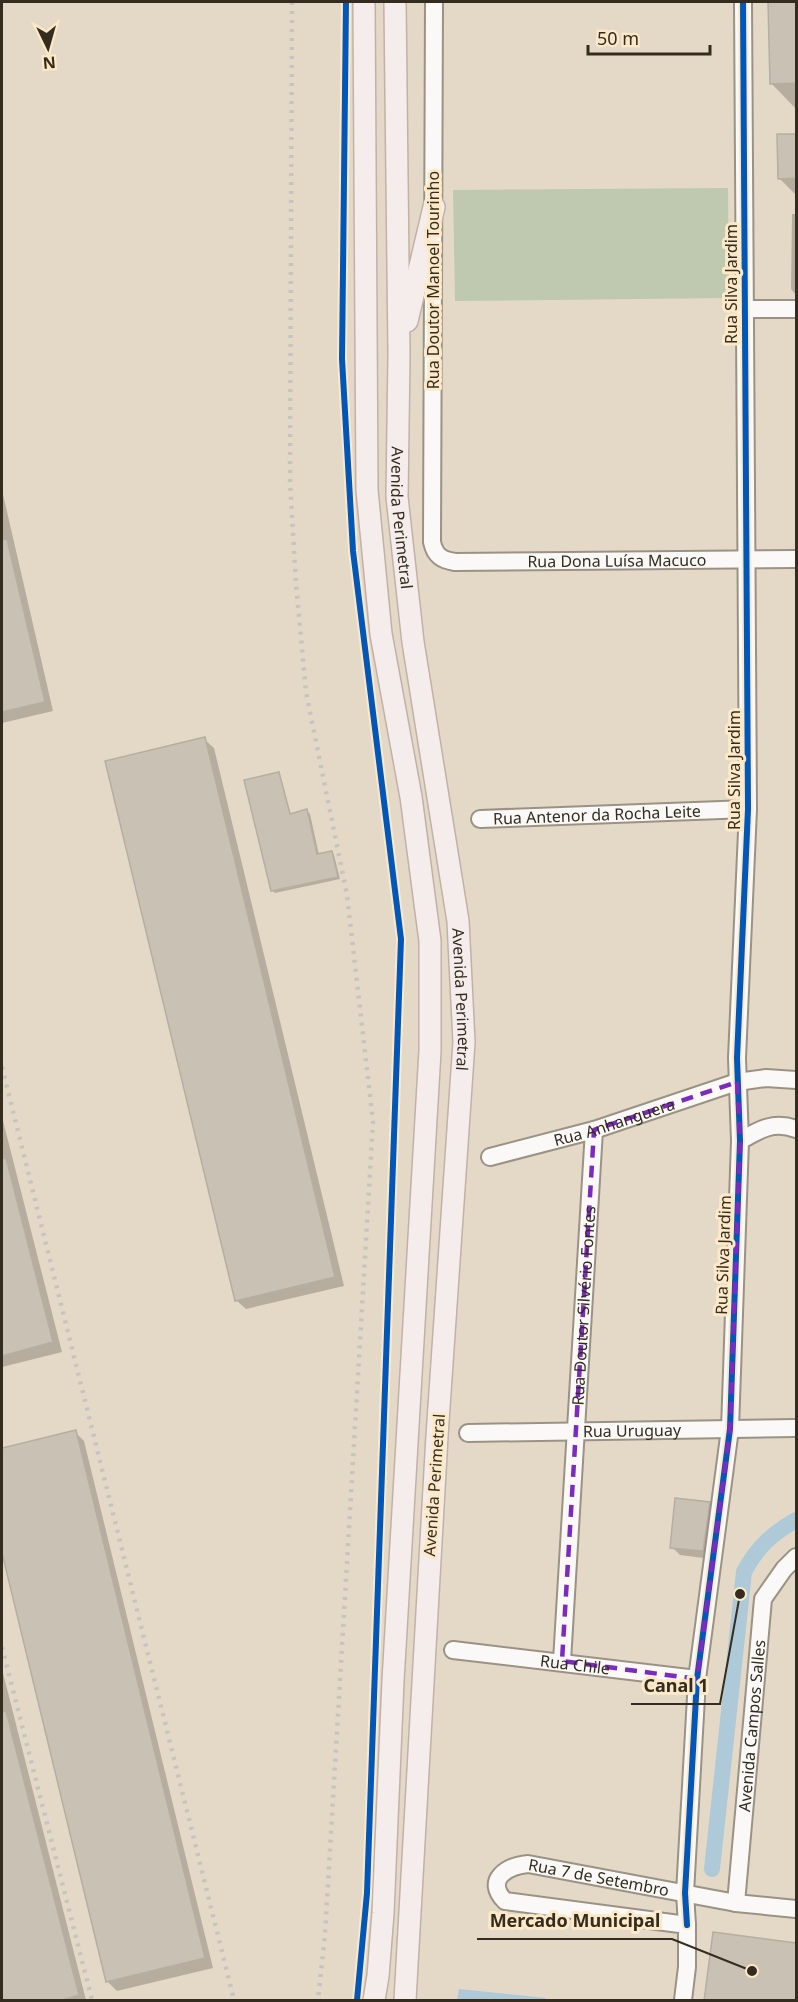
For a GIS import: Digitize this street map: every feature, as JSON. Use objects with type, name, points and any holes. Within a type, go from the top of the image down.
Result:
[{"type":"main road","name":"Avenida Perimetral","points":[[364,2],[364,312],[368,501],[381,634],[411,797],[430,941],[426,1131],[393,1681],[382,1913],[374,2001]]},
{"type":"main road","name":"Avenida Perimetral","points":[[395,2],[399,354],[397,497],[413,642],[458,921],[464,1042],[435,1459],[405,2001]]},
{"type":"main road","points":[[399,354],[434,207]]},
{"type":"street","name":"Rua Doutor Manoel Tourinho","points":[[434,2],[432,542],[439,557]]},
{"type":"street","name":"Rua Silva Jardim","points":[[683,2001],[687,1967],[685,1893],[697,1679],[730,1429],[740,1141],[737,1082],[748,809],[743,2]]},
{"type":"street","points":[[745,309],[796,309]]},
{"type":"street","name":"Rua Dona Luísa Macuco","points":[[439,557],[455,562],[796,559]]},
{"type":"street","name":"Rua Antenor da Rocha Leite","points":[[480,819],[748,809]]},
{"type":"street","name":"Rua Anhanguera","points":[[490,1157],[594,1130],[737,1082],[766,1078],[796,1080]]},
{"type":"street","points":[[740,1141],[761,1128],[774,1125],[796,1129]]},
{"type":"street","name":"Rua Doutor Silvério Fontes","points":[[562,1661],[594,1130]]},
{"type":"street","name":"Rua Uruguay","points":[[468,1433],[796,1428]]},
{"type":"street","name":"Avenida Campos Salles","points":[[736,1903],[764,1599],[796,1557]]},
{"type":"street","name":"Rua Chile","points":[[453,1650],[562,1661],[697,1679]]},
{"type":"street","name":"Rua 7 de Setembro","points":[[687,1925],[512,1902],[502,1898],[498,1884],[505,1869],[528,1864],[736,1903],[796,1909]]},
{"type":"highlighted area","points":[[737,1082],[740,1141],[730,1429],[697,1679],[562,1661],[594,1130]]},
{"type":"green space","points":[[728,188],[729,298],[455,301],[453,190]]},
{"type":"water","points":[[459,1989],[546,1998],[545,2000],[457,2000]]},
{"type":"building","points":[[768,2],[796,2],[796,83],[770,84]]},
{"type":"building","points":[[777,134],[796,134],[796,178],[778,179]]},
{"type":"building","points":[[7,539],[45,702],[2,712],[2,540]]},
{"type":"building","points":[[205,737],[335,1277],[235,1301],[105,761]]},
{"type":"building","points":[[279,772],[290,814],[307,809],[317,854],[332,851],[338,877],[271,891],[244,780]]},
{"type":"building","points":[[6,1158],[53,1342],[2,1356],[2,1159]]},
{"type":"building","points":[[76,1430],[205,1958],[106,1982],[2,1553],[2,1448]]},
{"type":"building","points":[[675,1498],[710,1502],[703,1551],[670,1548]]},
{"type":"building","points":[[6,1711],[79,1995],[59,2001],[2,2001],[2,1712]]},
{"type":"building","points":[[713,1932],[796,1943],[796,2001],[704,2001]]},
{"type":"waterway","points":[[712,1869],[744,1572],[754,1555],[766,1542],[796,1520]]},
{"type":"railway","points":[[292,2],[290,481],[296,584],[306,692],[347,895],[373,1122],[325,1935],[318,2000]]},
{"type":"railway","points":[[2,1067],[234,2000]]},
{"type":"railway","points":[[2,1647],[92,2000]]},
{"type":"cycle path","points":[[346,2],[342,359],[353,551],[401,939],[367,1893],[357,2000]]},
{"type":"cycle path","points":[[687,1925],[685,1893],[697,1679],[730,1429],[740,1141],[737,1058],[748,809],[743,2]]},
{"type":"place","name":"Canal 1","points":[[740,1594]]},
{"type":"place","name":"Mercado Municipal","points":[[752,1971]]}]
